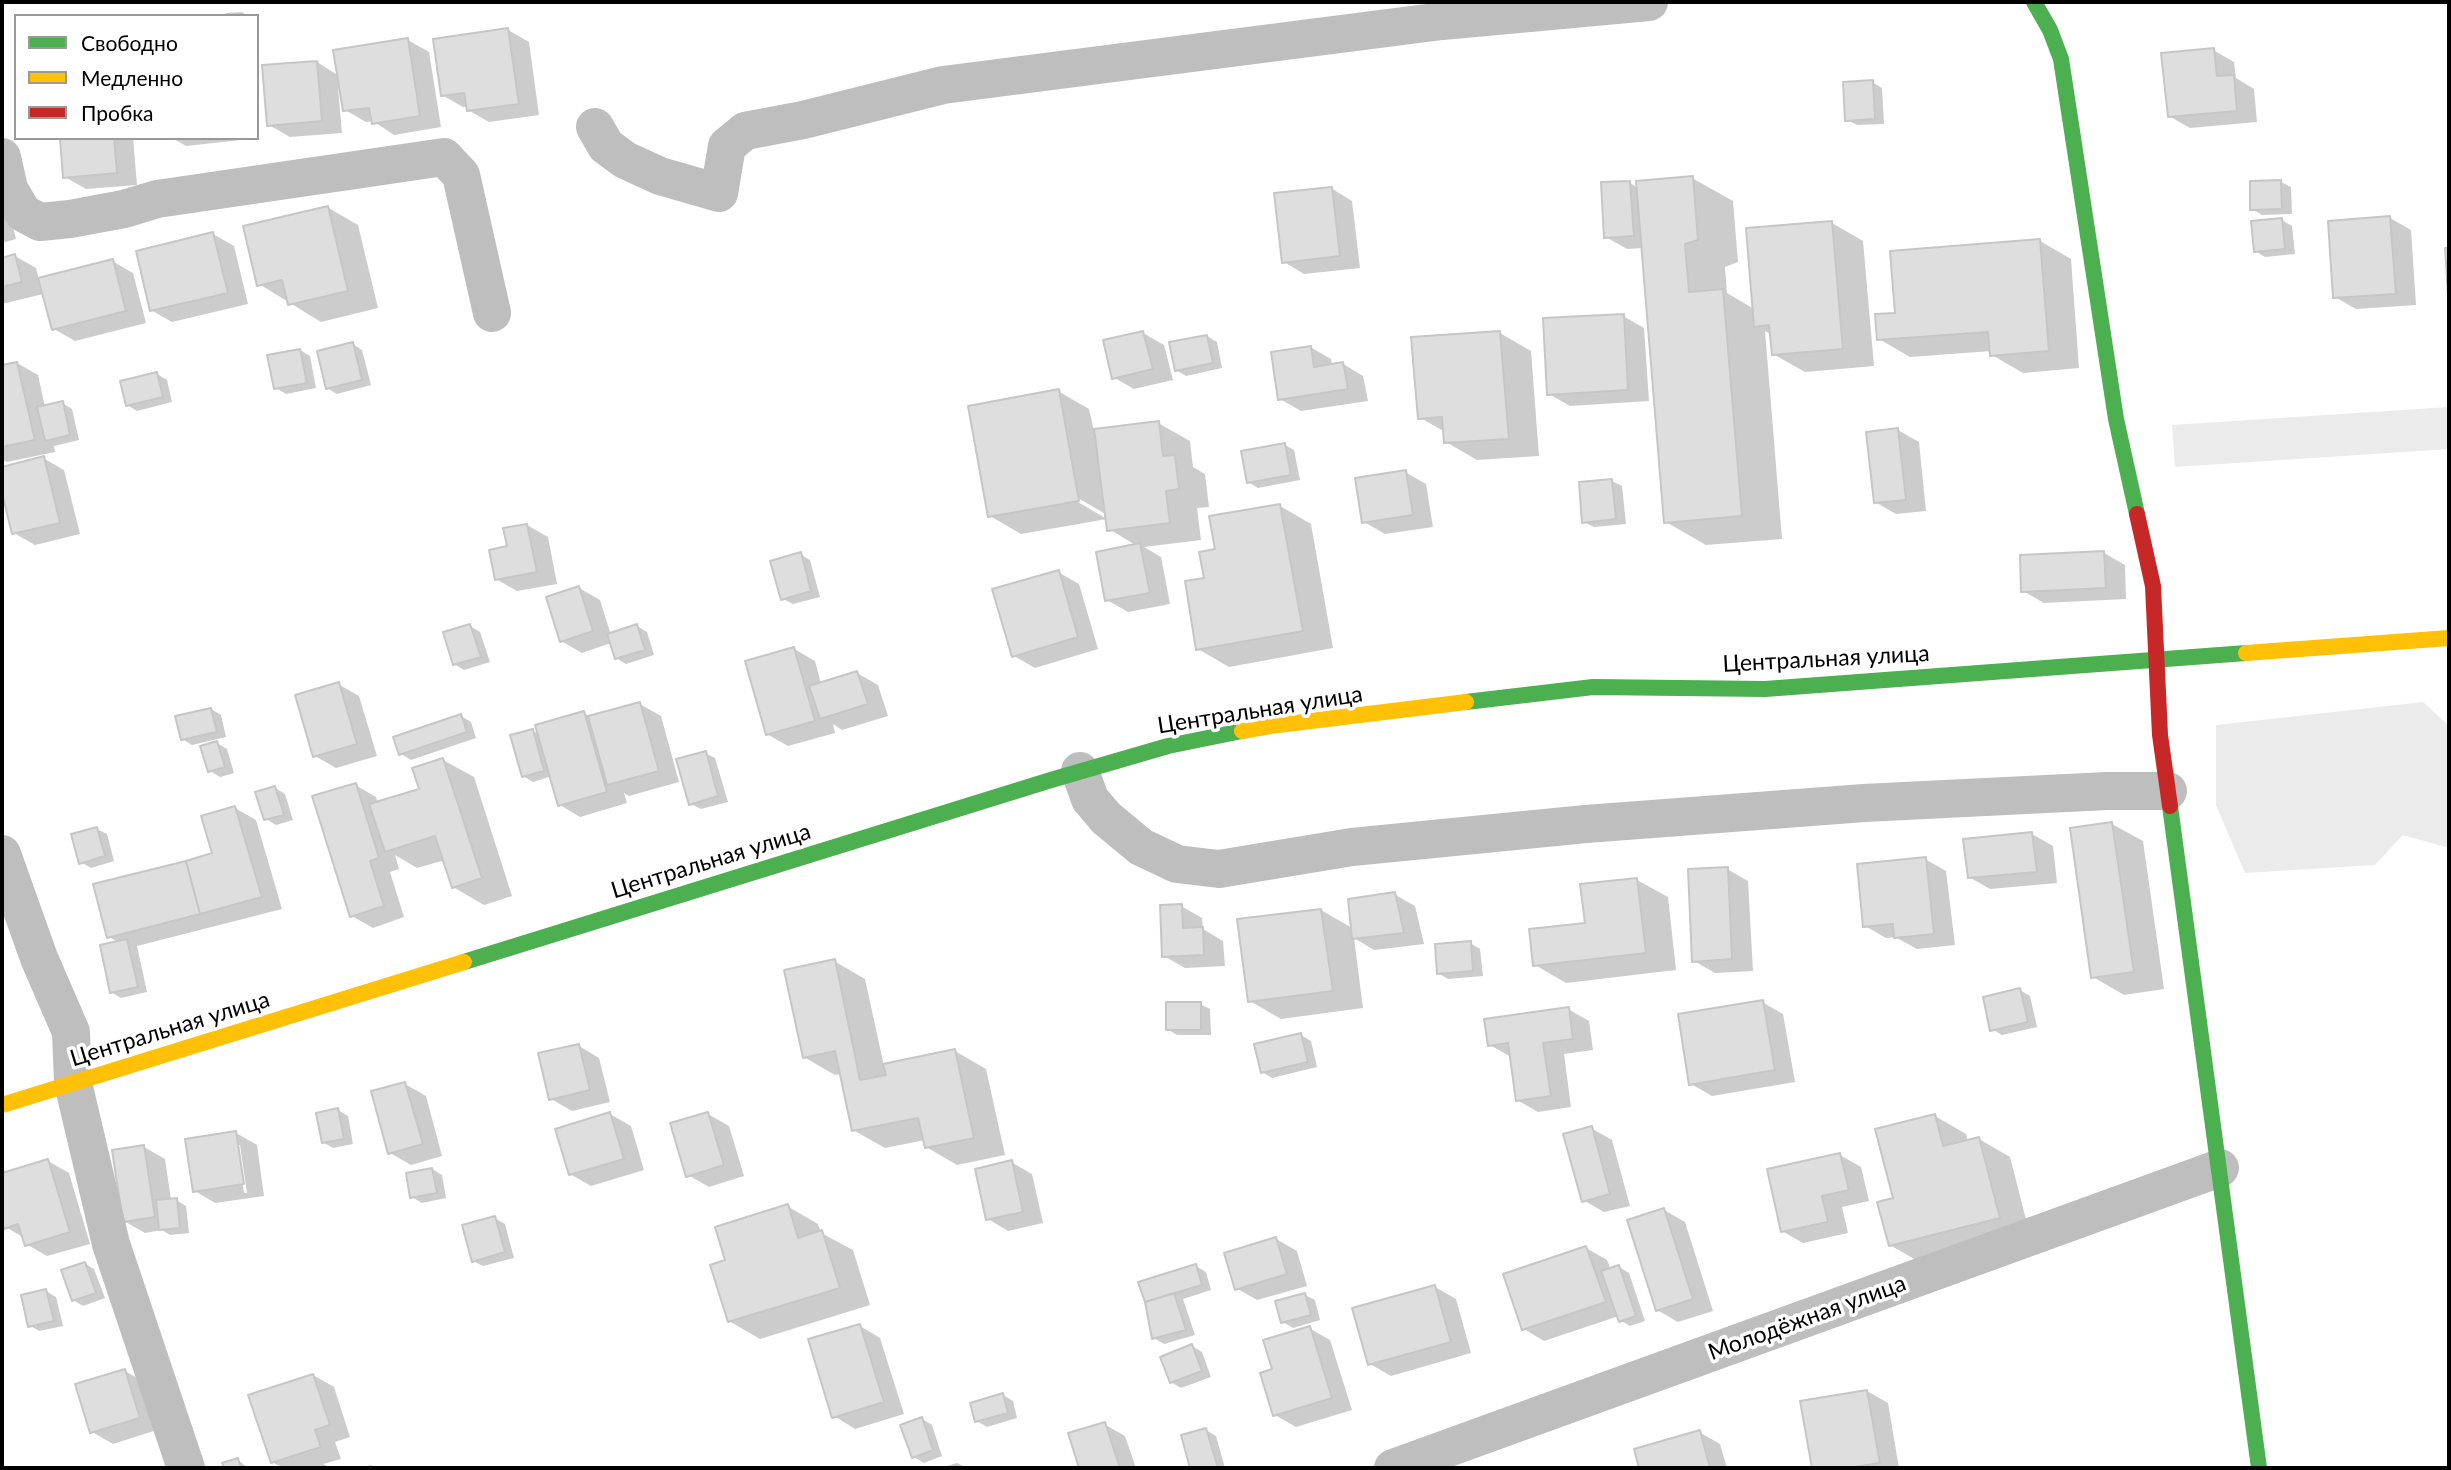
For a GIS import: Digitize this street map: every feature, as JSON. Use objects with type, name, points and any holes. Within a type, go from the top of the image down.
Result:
[{"type":"street","points":[[595,127],[606,146],[625,160],[660,176],[719,193],[727,146],[745,131],[803,120],[943,85],[1442,21],[1649,2]]},
{"type":"street","points":[[2034,2],[2050,30],[2061,60],[2116,419],[2153,586],[2161,735],[2259,1468]]},
{"type":"street","points":[[2,157],[9,189],[23,213],[40,222],[124,209],[157,199],[444,157],[461,175],[492,313]]},
{"type":"street","name":"Центральная улица","points":[[2,1105],[1080,771],[1168,746],[1270,726],[1593,687],[1765,689],[2449,638]]},
{"type":"street","points":[[1080,771],[1090,799],[1107,818],[1141,847],[1177,864],[1219,869],[1352,847],[1586,824],[1864,803],[2107,791],[2168,791]]},
{"type":"street","points":[[2,855],[39,958],[71,1032],[73,1083],[111,1244],[186,1468]]},
{"type":"street","name":"Молодёжная улица","points":[[1393,1468],[2220,1168]]},
{"type":"shaded area","points":[[2449,407],[2449,449],[2175,467],[2172,425]]},
{"type":"shaded area","points":[[2423,702],[2449,726],[2449,848],[2403,835],[2375,865],[2245,873],[2216,805],[2216,725]]},
{"type":"building","points":[[508,28],[519,104],[467,111],[464,93],[441,96],[433,39]]},
{"type":"building","points":[[408,38],[420,116],[372,124],[369,108],[343,111],[333,50]]},
{"type":"building","points":[[2214,48],[2217,76],[2234,75],[2237,111],[2168,117],[2161,53]]},
{"type":"building","points":[[317,61],[322,121],[267,126],[262,65]]},
{"type":"building","points":[[1873,80],[1875,119],[1845,121],[1843,82]]},
{"type":"building","points":[[60,140],[114,140],[117,173],[63,178]]},
{"type":"building","points":[[1693,176],[1698,240],[1685,244],[1689,292],[1723,289],[1742,516],[1664,523],[1636,181]]},
{"type":"building","points":[[2281,180],[2282,209],[2250,210],[2250,181]]},
{"type":"building","points":[[1630,181],[1634,236],[1604,238],[1601,182]]},
{"type":"building","points":[[1332,187],[1340,256],[1282,263],[1274,193]]},
{"type":"building","points":[[328,206],[348,291],[288,305],[282,280],[257,286],[243,226]]},
{"type":"building","points":[[2390,216],[2396,294],[2333,298],[2328,221]]},
{"type":"building","points":[[2282,218],[2285,249],[2254,252],[2251,221]]},
{"type":"building","points":[[1832,221],[1843,349],[1772,355],[1769,325],[1754,327],[1746,228]]},
{"type":"building","points":[[213,232],[228,293],[150,311],[136,251]]},
{"type":"building","points":[[2040,239],[2049,351],[1990,356],[1988,332],[1877,340],[1875,314],[1895,313],[1890,251]]},
{"type":"building","points":[[2445,248],[2449,248],[2449,310]]},
{"type":"building","points":[[15,254],[22,282],[2,287],[2,258]]},
{"type":"building","points":[[113,259],[126,311],[52,330],[38,278]]},
{"type":"building","points":[[1624,314],[1628,390],[1547,395],[1543,318]]},
{"type":"building","points":[[1143,331],[1153,369],[1112,379],[1103,340]]},
{"type":"building","points":[[1500,331],[1509,439],[1444,443],[1442,417],[1418,419],[1411,337]]},
{"type":"building","points":[[1207,335],[1213,363],[1175,371],[1169,342]]},
{"type":"building","points":[[353,342],[362,380],[326,389],[317,351]]},
{"type":"building","points":[[1311,346],[1314,367],[1343,362],[1348,389],[1278,400],[1271,352]]},
{"type":"building","points":[[300,349],[307,383],[274,389],[267,355]]},
{"type":"building","points":[[17,362],[35,440],[2,447],[2,365]]},
{"type":"building","points":[[157,372],[163,397],[126,406],[120,381]]},
{"type":"building","points":[[1059,389],[1079,501],[988,517],[968,406]]},
{"type":"building","points":[[63,401],[70,435],[45,441],[37,407]]},
{"type":"building","points":[[1159,421],[1163,456],[1175,455],[1179,489],[1166,491],[1170,523],[1107,531],[1094,429]]},
{"type":"building","points":[[1898,428],[1906,500],[1874,503],[1866,432]]},
{"type":"building","points":[[1285,443],[1291,475],[1247,483],[1241,451]]},
{"type":"building","points":[[44,456],[60,523],[12,534],[2,493],[2,467]]},
{"type":"building","points":[[1406,470],[1413,515],[1362,523],[1355,478]]},
{"type":"building","points":[[1612,479],[1616,519],[1582,523],[1579,482]]},
{"type":"building","points":[[1280,504],[1303,631],[1196,650],[1185,581],[1204,578],[1199,552],[1215,549],[1209,516]]},
{"type":"building","points":[[527,524],[537,572],[495,580],[489,550],[507,546],[503,528]]},
{"type":"building","points":[[1140,543],[1150,593],[1105,601],[1096,552]]},
{"type":"building","points":[[2104,551],[2106,588],[2021,592],[2020,555]]},
{"type":"building","points":[[801,552],[811,591],[781,600],[770,561]]},
{"type":"building","points":[[1059,570],[1078,637],[1012,657],[992,589]]},
{"type":"building","points":[[579,586],[593,631],[560,642],[546,597]]},
{"type":"building","points":[[470,624],[481,657],[453,665],[443,632]]},
{"type":"building","points":[[637,624],[645,650],[615,659],[607,634]]},
{"type":"building","points":[[794,647],[815,721],[766,735],[745,661]]},
{"type":"building","points":[[857,671],[868,704],[820,719],[809,686]]},
{"type":"building","points":[[339,682],[357,744],[313,757],[295,695]]},
{"type":"building","points":[[640,702],[659,771],[607,785],[588,716]]},
{"type":"building","points":[[211,708],[217,732],[181,740],[175,716]]},
{"type":"building","points":[[584,711],[607,792],[558,806],[535,725]]},
{"type":"building","points":[[461,714],[467,732],[399,755],[393,737]]},
{"type":"building","points":[[533,729],[544,771],[522,777],[510,735]]},
{"type":"building","points":[[217,741],[225,767],[208,772],[200,746]]},
{"type":"building","points":[[706,751],[718,796],[689,805],[676,759]]},
{"type":"building","points":[[443,758],[482,878],[452,888],[435,836],[385,852],[369,804],[419,789],[412,768]]},
{"type":"building","points":[[356,783],[379,858],[370,861],[384,906],[350,917],[312,796]]},
{"type":"building","points":[[275,786],[284,815],[264,820],[255,792]]},
{"type":"building","points":[[235,806],[262,897],[200,914],[186,861],[212,853],[201,816]]},
{"type":"building","points":[[2112,822],[2134,972],[2091,978],[2070,828]]},
{"type":"building","points":[[97,827],[105,856],[79,864],[71,834]]},
{"type":"building","points":[[2032,832],[2037,872],[1968,878],[1963,839]]},
{"type":"building","points":[[1926,857],[1934,934],[1894,938],[1893,924],[1863,927],[1857,864]]},
{"type":"building","points":[[186,861],[200,914],[107,938],[93,884]]},
{"type":"building","points":[[1728,867],[1732,959],[1692,962],[1688,869]]},
{"type":"building","points":[[1637,878],[1646,953],[1533,966],[1529,929],[1585,923],[1580,884]]},
{"type":"building","points":[[1395,892],[1404,933],[1352,939],[1348,899]]},
{"type":"building","points":[[1182,904],[1183,928],[1203,927],[1204,955],[1162,957],[1160,905]]},
{"type":"building","points":[[1321,909],[1333,991],[1248,1002],[1237,919]]},
{"type":"building","points":[[127,939],[138,987],[110,993],[100,945]]},
{"type":"building","points":[[1471,941],[1473,971],[1437,974],[1435,944]]},
{"type":"building","points":[[835,959],[860,1080],[886,1075],[883,1064],[955,1049],[974,1138],[925,1148],[918,1118],[852,1131],[835,1051],[803,1058],[784,970]]},
{"type":"building","points":[[2020,988],[2028,1022],[1990,1031],[1983,997]]},
{"type":"building","points":[[1763,1000],[1775,1070],[1689,1085],[1678,1014]]},
{"type":"building","points":[[1166,1002],[1201,1002],[1201,1030],[1166,1030]]},
{"type":"building","points":[[1569,1007],[1573,1039],[1543,1043],[1551,1096],[1516,1101],[1508,1043],[1488,1046],[1484,1019]]},
{"type":"building","points":[[1301,1033],[1308,1062],[1261,1073],[1254,1044]]},
{"type":"building","points":[[579,1044],[590,1090],[549,1100],[538,1053]]},
{"type":"building","points":[[405,1082],[423,1144],[388,1154],[371,1091]]},
{"type":"building","points":[[338,1108],[344,1139],[322,1143],[316,1113]]},
{"type":"building","points":[[610,1112],[624,1159],[569,1175],[555,1129]]},
{"type":"building","points":[[708,1112],[724,1165],[686,1177],[670,1123]]},
{"type":"building","points":[[1935,1114],[1943,1146],[1979,1137],[2000,1218],[1889,1246],[1877,1202],[1893,1198],[1875,1129]]},
{"type":"building","points":[[1592,1126],[1610,1194],[1582,1202],[1563,1134]]},
{"type":"building","points":[[236,1131],[244,1184],[193,1192],[185,1139]]},
{"type":"building","points":[[144,1145],[155,1217],[123,1222],[112,1150]]},
{"type":"building","points":[[1840,1153],[1849,1190],[1822,1196],[1828,1222],[1781,1232],[1767,1169]]},
{"type":"building","points":[[48,1159],[70,1232],[25,1246],[18,1224],[4,1229],[2,1173]]},
{"type":"building","points":[[1012,1160],[1023,1212],[986,1220],[975,1169]]},
{"type":"building","points":[[432,1168],[437,1193],[410,1198],[406,1173]]},
{"type":"building","points":[[177,1198],[180,1228],[159,1230],[156,1200]]},
{"type":"building","points":[[788,1204],[798,1238],[822,1230],[840,1288],[728,1322],[710,1265],[725,1260],[715,1227]]},
{"type":"building","points":[[1664,1208],[1693,1299],[1656,1311],[1627,1220]]},
{"type":"building","points":[[495,1216],[505,1252],[472,1262],[462,1225]]},
{"type":"building","points":[[1276,1237],[1287,1274],[1235,1290],[1224,1253]]},
{"type":"building","points":[[1586,1246],[1606,1302],[1522,1330],[1503,1274]]},
{"type":"building","points":[[85,1262],[96,1293],[72,1301],[61,1270]]},
{"type":"building","points":[[1196,1264],[1202,1285],[1145,1302],[1138,1282]]},
{"type":"building","points":[[1619,1265],[1636,1316],[1619,1322],[1601,1271]]},
{"type":"building","points":[[1435,1285],[1451,1342],[1368,1365],[1352,1308]]},
{"type":"building","points":[[46,1289],[54,1321],[28,1327],[21,1295]]},
{"type":"building","points":[[1174,1293],[1186,1330],[1152,1339],[1145,1302]]},
{"type":"building","points":[[1305,1293],[1311,1315],[1281,1323],[1275,1301]]},
{"type":"building","points":[[860,1324],[884,1402],[832,1418],[808,1339]]},
{"type":"building","points":[[1310,1326],[1332,1398],[1273,1416],[1260,1373],[1272,1369],[1263,1340]]},
{"type":"building","points":[[1192,1344],[1202,1371],[1170,1383],[1160,1357]]},
{"type":"building","points":[[125,1369],[140,1418],[90,1433],[75,1384]]},
{"type":"building","points":[[313,1374],[330,1425],[315,1430],[321,1447],[271,1463],[248,1395]]},
{"type":"building","points":[[1867,1390],[1880,1463],[1848,1468],[1812,1468],[1800,1401]]},
{"type":"building","points":[[1003,1393],[1008,1413],[975,1422],[970,1403]]},
{"type":"building","points":[[922,1417],[933,1450],[912,1458],[900,1425]]},
{"type":"building","points":[[1105,1422],[1120,1468],[1079,1468],[1068,1433]]},
{"type":"building","points":[[1206,1428],[1218,1468],[1190,1468],[1181,1435]]},
{"type":"building","points":[[1700,1430],[1710,1468],[1639,1468],[1634,1449]]},
{"type":"building","points":[[238,1458],[241,1468],[224,1468],[222,1463]]},
{"type":"traffic: fast","points":[[2034,2],[2050,30],[2061,59],[2116,419],[2137,514]]},
{"type":"traffic: fast","points":[[1466,702],[1593,687],[1765,689],[2246,653]]},
{"type":"traffic: fast","points":[[464,962],[1051,780],[1168,746],[1242,731]]},
{"type":"traffic: fast","points":[[2170,806],[2259,1468]]},
{"type":"traffic: slow","points":[[2246,653],[2449,638]]},
{"type":"traffic: slow","points":[[1242,731],[1466,702]]},
{"type":"traffic: slow","points":[[2,1105],[464,962]]},
{"type":"traffic: jam","points":[[2137,514],[2153,586],[2160,735],[2170,806]]}]
